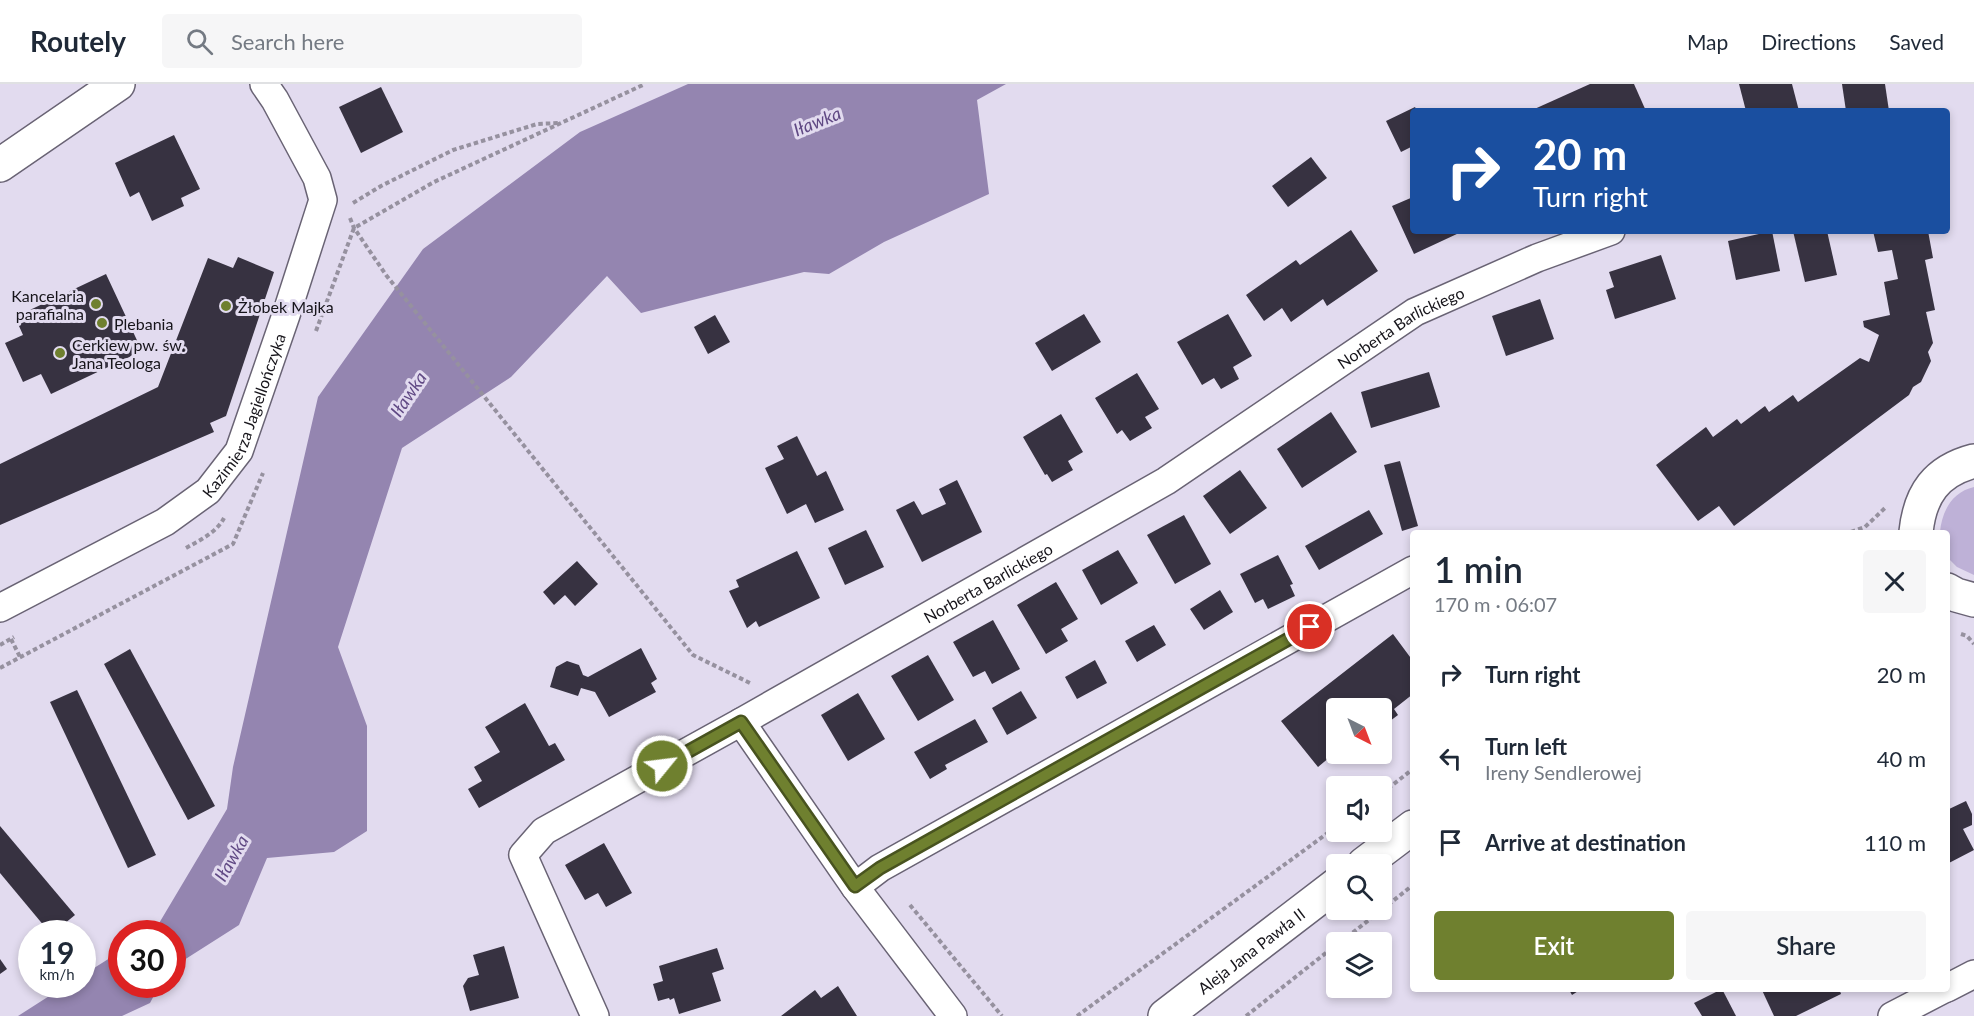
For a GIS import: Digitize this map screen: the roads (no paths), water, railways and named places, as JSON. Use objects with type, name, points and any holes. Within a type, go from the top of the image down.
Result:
[{"type":"main road","points":[[0,165],[118,84]]},
{"type":"main road","points":[[1911,526],[1927,492],[1941,476],[1959,465],[1974,461]]},
{"type":"main road","points":[[1377,854],[1410,828]]},
{"type":"main road","name":"Aleja Jana Pawła II","points":[[1165,1016],[1326,893]]},
{"type":"street","name":"Kazimierza Jagiellończyka","points":[[0,608],[165,522],[208,491],[239,451],[323,200],[317,178],[264,84]]},
{"type":"street","name":"Norberta Barlickiego","points":[[595,1016],[523,855],[544,831],[1166,481],[1415,312],[1538,258],[1603,234]]},
{"type":"street","points":[[855,886],[880,868],[1410,572]]},
{"type":"street","points":[[752,716],[855,886],[953,1016]]},
{"type":"street","points":[[1950,986],[1974,974]]},
{"type":"street","points":[[1892,1016],[1939,992]]},
{"type":"water","name":"Iławka","points":[[688,84],[1006,84],[977,100],[989,194],[884,242],[829,274],[804,272],[641,313],[607,276],[511,377],[402,448],[338,647],[367,726],[367,831],[334,852],[267,858],[239,925],[186,959],[186,920],[161,920],[227,809],[233,767],[318,397],[423,249],[580,132]]},
{"type":"water","points":[[108,959],[108,998],[153,998],[150,1003],[122,1016],[18,1016],[46,998],[96,998],[96,967]]},
{"type":"place","name":"Kancelaria parafialna","points":[[96,304]]},
{"type":"place","name":"Żłobek Majka","points":[[226,306]]},
{"type":"place","name":"Plebania","points":[[102,323]]},
{"type":"place","name":"Cerkiew pw. św. Jana Teologa","points":[[60,353]]}]
